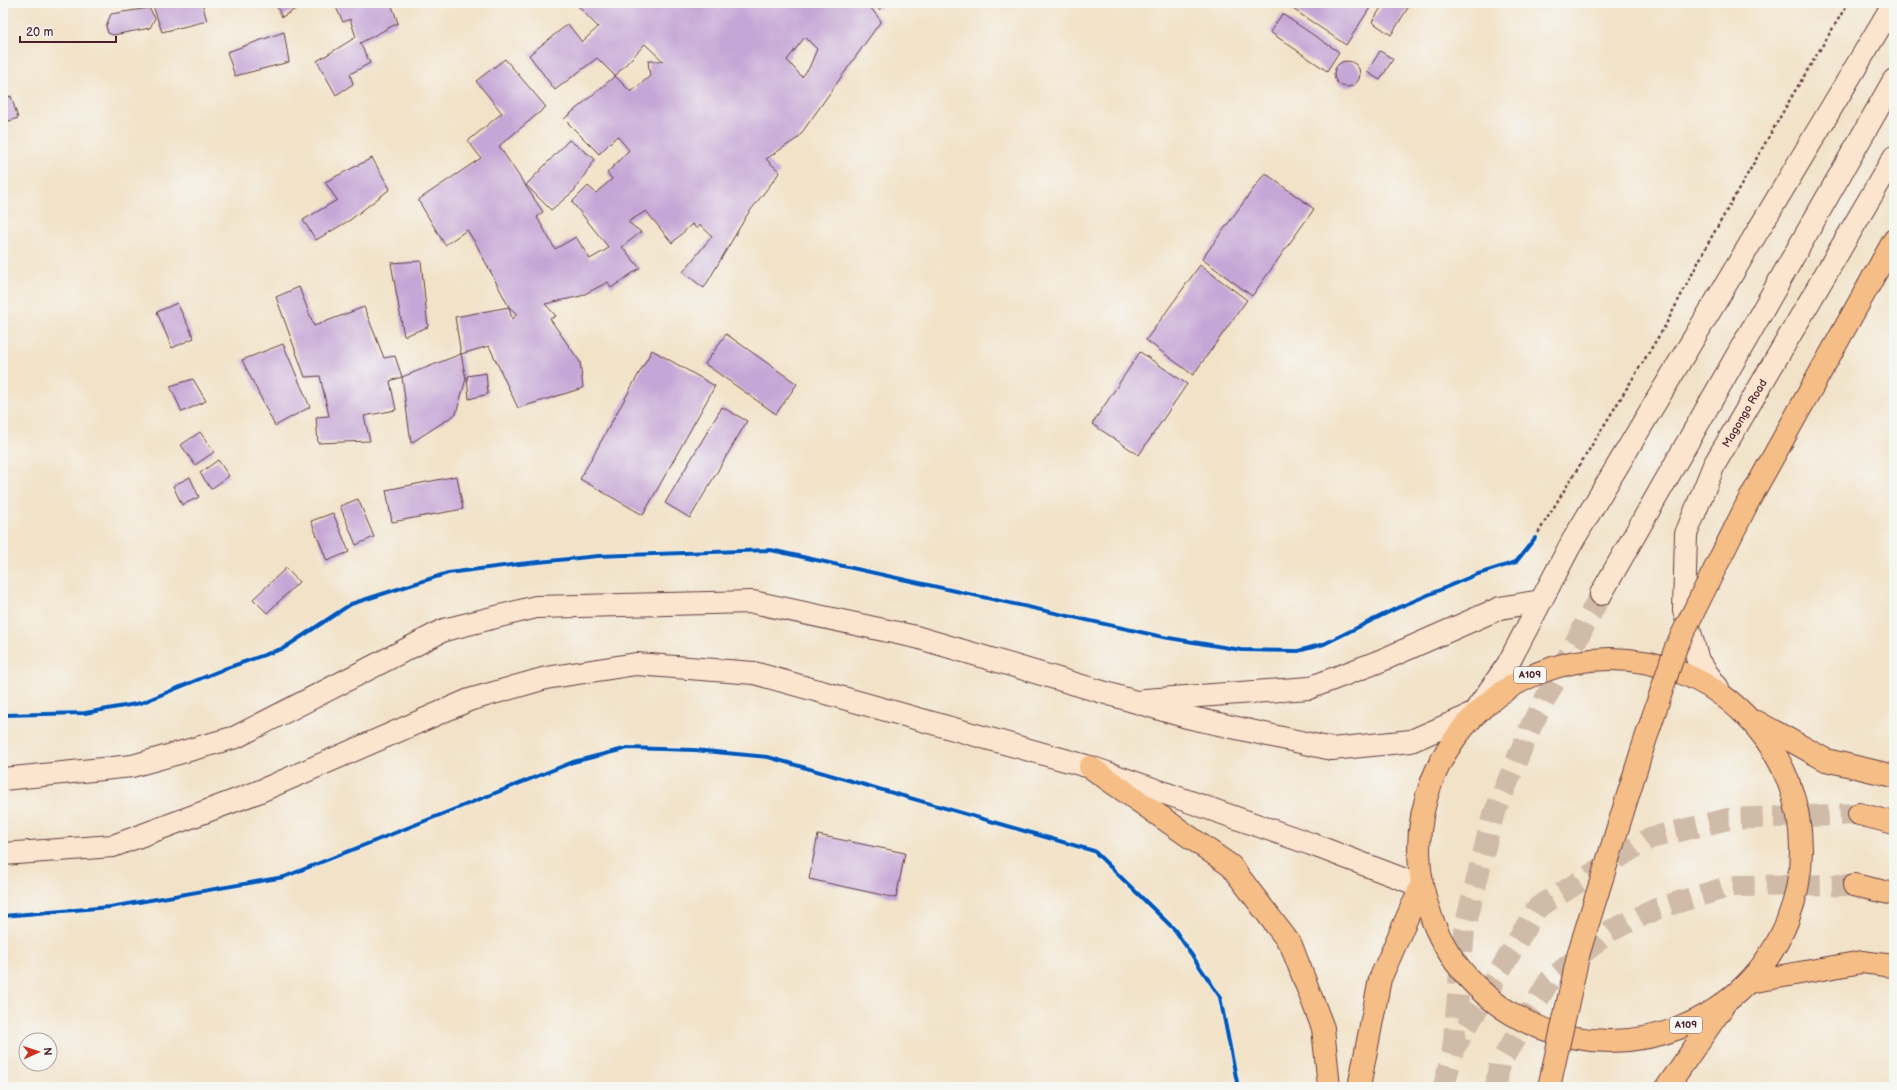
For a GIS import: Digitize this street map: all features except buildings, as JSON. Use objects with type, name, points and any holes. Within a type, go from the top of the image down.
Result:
[{"type":"highway","points":[[1549,1087],[1579,952],[1676,646],[1748,502],[1894,240]]},
{"type":"highway","name":"A109","points":[[1582,659],[1644,660],[1718,688],[1749,718],[1772,747],[1782,764],[1793,793],[1798,813],[1801,850],[1798,886],[1788,921],[1772,954],[1749,982],[1722,1007],[1666,1035],[1603,1043],[1541,1031],[1486,998],[1447,952],[1430,919],[1421,886],[1419,827],[1436,766],[1449,744],[1473,714],[1523,678],[1582,659]]},
{"type":"highway","points":[[1749,718],[1826,760],[1894,776]]},
{"type":"highway","points":[[1090,767],[1232,866],[1292,945],[1323,1028],[1329,1087]]},
{"type":"highway","points":[[1859,814],[1894,823]]},
{"type":"highway","points":[[1854,885],[1894,894]]},
{"type":"highway","points":[[1359,1087],[1380,979],[1421,886]]},
{"type":"highway","points":[[1749,982],[1862,962],[1894,966]]},
{"type":"highway","points":[[1667,1087],[1722,1007]]},
{"type":"main road","points":[[3,779],[132,766],[236,738],[444,630],[536,607],[753,602],[916,637],[1187,717],[1332,749],[1411,741],[1473,714],[1508,664],[1572,542],[1894,3]]},
{"type":"main road","points":[[1601,594],[1894,80]]},
{"type":"main road","name":"Magongo Road","points":[[1718,688],[1698,661],[1684,610],[1686,534],[1714,465],[1894,157]]},
{"type":"main road","points":[[1132,701],[1310,688],[1380,661],[1500,608],[1541,601]]},
{"type":"main road","points":[[3,854],[113,846],[258,792],[469,700],[546,678],[636,664],[754,673],[1090,767],[1311,844],[1421,886]]},
{"type":"path","points":[[1535,538],[1665,326],[1711,238],[1795,91],[1848,3]]},
{"type":"tunnel","points":[[1453,1050],[1464,931],[1492,819],[1532,724],[1601,594]]},
{"type":"tunnel","points":[[1444,1087],[1453,1050],[1537,908],[1650,838],[1728,819],[1859,814]]},
{"type":"tunnel","points":[[1496,1087],[1499,1065],[1549,981],[1610,931],[1656,909],[1731,886],[1854,885]]},
{"type":"cycle path","points":[[3,715],[85,713],[141,703],[224,669],[284,648],[351,604],[448,573],[519,564],[598,556],[771,550],[1163,637],[1241,650],[1298,651],[1324,644],[1395,609],[1475,575],[1516,562],[1535,538]]},
{"type":"cycle path","points":[[3,916],[110,907],[284,877],[573,762],[628,748],[694,750],[768,757],[1094,851],[1175,930],[1220,997],[1238,1087]]}]
